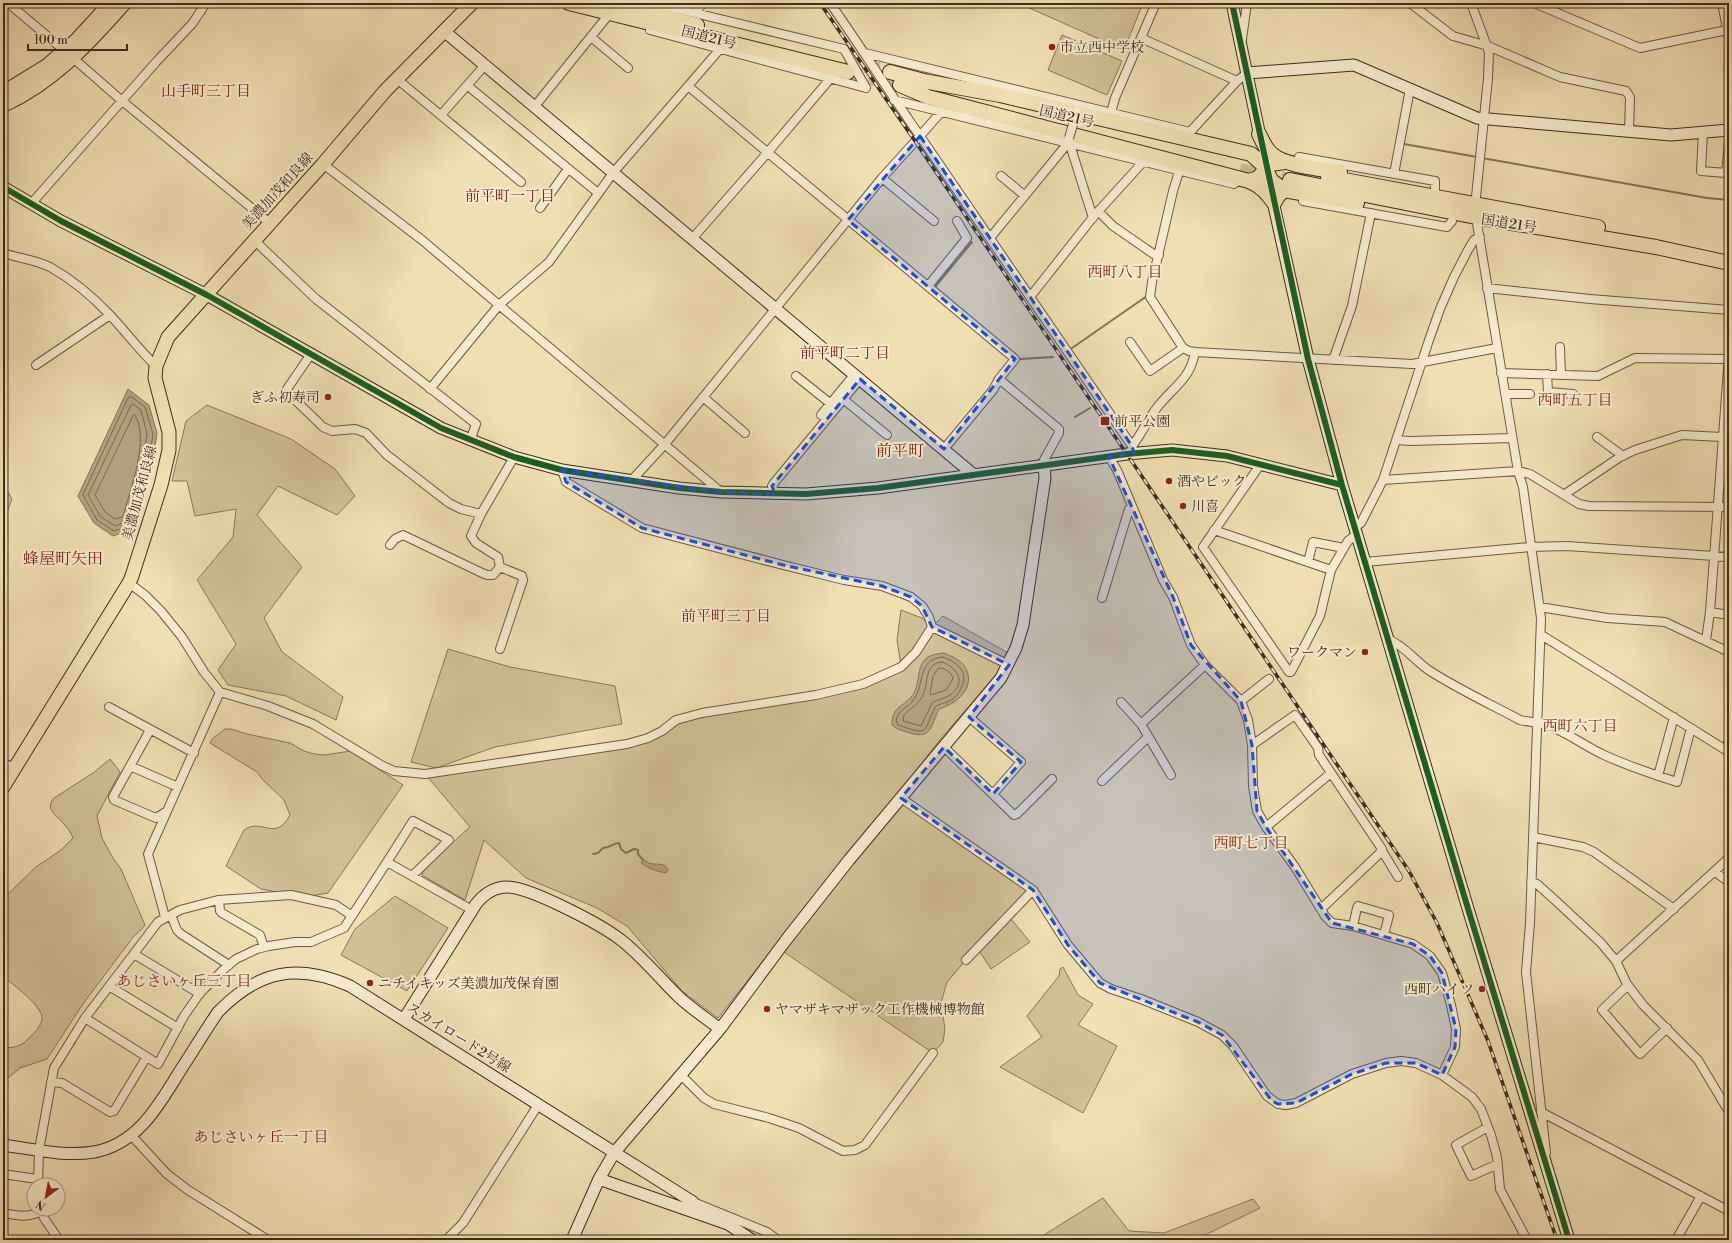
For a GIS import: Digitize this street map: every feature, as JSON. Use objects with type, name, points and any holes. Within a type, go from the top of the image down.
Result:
[{"type":"highway","points":[[3,93],[69,54],[111,3]]},
{"type":"highway","points":[[3,105],[35,88],[124,3]]},
{"type":"highway","name":"国道21号","points":[[569,3],[847,66]]},
{"type":"highway","points":[[1266,169],[1245,169],[928,97],[894,80],[918,80],[1000,95],[1245,169],[1258,178],[1271,164],[1290,173],[1435,189],[1477,216]]},
{"type":"highway","points":[[1245,169],[1257,144],[1259,134]]},
{"type":"highway","points":[[1259,134],[1265,146],[1290,173],[1304,193],[1452,221],[1477,216],[1543,211],[1566,221],[1729,254]]},
{"type":"highway","points":[[1245,169],[1274,203],[1290,173]]},
{"type":"highway","points":[[1266,169],[1272,181],[1290,173]]},
{"type":"highway","name":"国道21号","points":[[1290,173],[1477,216],[1656,247],[1729,264]]},
{"type":"main road","name":"美濃加茂和良線","points":[[3,787],[8,767],[129,583],[160,485],[169,450],[168,426],[155,378],[156,366],[168,337],[271,224],[397,79],[472,3]]},
{"type":"street","points":[[8,3],[121,100],[271,224]]},
{"type":"street","points":[[31,204],[121,100],[192,24],[206,3]]},
{"type":"street","points":[[535,106],[609,11],[720,49],[866,88],[844,49],[653,3]]},
{"type":"street","points":[[694,13],[703,3]]},
{"type":"street","points":[[830,3],[865,53],[894,100],[990,238],[1133,450]]},
{"type":"street","points":[[1110,112],[1156,3]]},
{"type":"street","points":[[1232,3],[1266,169],[1308,359],[1342,485],[1569,1240]]},
{"type":"street","points":[[1241,47],[1247,3]]},
{"type":"street","points":[[1410,3],[1453,36],[1488,46],[1560,77],[1626,91],[1630,97],[1629,132]]},
{"type":"street","points":[[1260,465],[1202,547],[1289,672],[1291,672],[1320,616],[1331,570],[1348,540],[1361,523],[1384,480],[1428,340],[1454,277],[1474,240],[1489,52],[1471,3]]},
{"type":"street","points":[[1534,3],[1640,48],[1728,34],[1722,3]]},
{"type":"street","points":[[444,31],[974,474]]},
{"type":"street","points":[[590,37],[628,68]]},
{"type":"street","points":[[1141,38],[1237,81]]},
{"type":"street","points":[[430,389],[498,305],[549,262],[613,172],[720,49]]},
{"type":"street","points":[[865,53],[1077,108],[1110,112],[1190,132],[1237,81],[1247,73],[1354,65],[1477,118],[1507,122],[1671,135],[1729,130]]},
{"type":"street","points":[[441,115],[485,65]]},
{"type":"street","points":[[397,79],[521,182]]},
{"type":"street","points":[[692,239],[830,79]]},
{"type":"street","points":[[468,86],[598,193]]},
{"type":"street","points":[[688,86],[1015,359],[999,379],[993,390],[944,449]]},
{"type":"street","points":[[1394,174],[1410,90]]},
{"type":"street","points":[[894,100],[1070,142],[1180,172],[1234,184],[1245,169]]},
{"type":"street","points":[[1077,108],[1070,142],[1071,148],[1096,214],[1156,255],[1159,255]]},
{"type":"street","points":[[632,480],[665,444],[882,178],[942,111]]},
{"type":"street","points":[[1703,132],[1701,171],[1726,173],[1729,143]]},
{"type":"street","points":[[990,238],[1024,195],[1070,142]]},
{"type":"street","points":[[1290,173],[1299,157],[1436,181],[1435,189]]},
{"type":"street","points":[[1030,297],[1096,214],[1142,162]]},
{"type":"street","points":[[323,164],[422,240],[721,492]]},
{"type":"street","points":[[540,208],[568,168]]},
{"type":"street","points":[[1180,172],[1173,191],[1152,282],[1150,297],[1183,348],[1195,352],[1412,364],[1497,348]]},
{"type":"street","points":[[1001,176],[1024,195]]},
{"type":"street","points":[[882,178],[934,221]]},
{"type":"street","points":[[3,187],[61,221],[207,295],[419,416],[470,440],[514,457],[562,470],[679,488],[721,492],[806,494],[878,488],[1109,457],[1133,450],[1172,450],[1226,456],[1342,485]]},
{"type":"street","points":[[1304,193],[1303,201],[1447,227],[1452,221]]},
{"type":"street","points":[[1333,360],[1352,306],[1371,213]]},
{"type":"street","points":[[1477,216],[1487,288],[1512,438],[1518,471],[1523,487],[1530,547],[1540,607],[1531,882],[1526,972],[1547,1169]]},
{"type":"street","points":[[928,286],[967,238],[957,221]]},
{"type":"street","points":[[255,240],[316,298],[476,424],[470,440]]},
{"type":"street","points":[[3,253],[37,262],[49,267],[76,284],[110,315],[144,355],[156,366]]},
{"type":"street","points":[[1487,288],[1590,299],[1729,310]]},
{"type":"street","points":[[36,365],[110,315]]},
{"type":"street","points":[[1130,342],[1150,371],[1183,348]]},
{"type":"street","points":[[1560,347],[1561,375]]},
{"type":"street","points":[[1133,450],[1156,409],[1188,374],[1193,365],[1195,352]]},
{"type":"street","points":[[311,354],[287,389],[291,396],[323,427],[332,431],[355,429],[366,433],[387,455],[449,504],[481,514]]},
{"type":"street","points":[[1706,640],[1710,612],[1729,354]]},
{"type":"street","points":[[1501,373],[1598,376],[1635,358],[1729,359]]},
{"type":"street","points":[[1547,374],[1548,392],[1573,394]]},
{"type":"street","points":[[796,376],[830,404]]},
{"type":"street","points":[[775,494],[772,486],[774,483],[843,399],[857,377]]},
{"type":"street","points":[[821,415],[857,377]]},
{"type":"street","points":[[572,1240],[599,1179],[614,1153],[720,1030],[809,911],[901,798],[1002,678],[1009,665],[1016,648],[1025,612],[1045,478],[1044,460],[1059,433],[1059,429],[999,379]]},
{"type":"street","points":[[1505,394],[1530,394]]},
{"type":"street","points":[[703,397],[745,433]]},
{"type":"street","points":[[843,399],[887,435]]},
{"type":"street","points":[[1565,494],[1623,456],[1635,450],[1682,435],[1722,437]]},
{"type":"street","points":[[1598,437],[1623,456]]},
{"type":"street","points":[[1397,440],[1411,441],[1512,438]]},
{"type":"street","points":[[500,567],[498,557],[472,539],[471,536],[481,514],[514,457]]},
{"type":"street","points":[[1109,457],[1132,506],[1163,580],[1173,597],[1191,645],[1205,665],[1241,701],[1248,720],[1252,745],[1253,786],[1257,811],[1266,827],[1295,867],[1325,916],[1332,923],[1353,926],[1395,937],[1419,948],[1430,956],[1442,973],[1456,1028],[1455,1047],[1442,1075]]},
{"type":"street","points":[[562,470],[566,482],[642,528],[844,580],[882,586],[911,597],[922,606],[929,617],[932,627],[1009,665]]},
{"type":"street","points":[[1384,480],[1518,471],[1530,474],[1565,494],[1579,504],[1589,506],[1729,506]]},
{"type":"street","points":[[1102,598],[1129,509],[1132,506]]},
{"type":"street","points":[[1214,530],[1331,570]]},
{"type":"street","points":[[390,545],[395,539],[403,535],[487,575],[493,575],[500,567]]},
{"type":"street","points":[[1308,562],[1313,542],[1344,548]]},
{"type":"street","points":[[1365,562],[1530,547],[1567,546],[1729,557]]},
{"type":"street","points":[[500,567],[522,576],[523,580],[500,649]]},
{"type":"street","points":[[129,583],[145,595],[161,611],[182,637],[204,672],[220,692],[268,706],[313,724],[381,765],[394,771],[425,774],[626,744],[648,738],[662,731],[676,720],[702,713],[816,695],[863,684],[901,666],[916,652],[932,627]]},
{"type":"street","points":[[1540,607],[1608,618],[1665,622],[1729,652]]},
{"type":"street","points":[[1710,612],[1729,614]]},
{"type":"street","points":[[1540,636],[1543,636],[1728,751],[1729,740]]},
{"type":"street","points":[[1388,639],[1396,642],[1408,651],[1429,670],[1520,720],[1543,724],[1563,732],[1604,755],[1677,782],[1691,728]]},
{"type":"street","points":[[1141,724],[1205,665]]},
{"type":"street","points":[[1241,701],[1269,679]]},
{"type":"street","points":[[220,692],[148,854],[168,916],[177,930],[229,965]]},
{"type":"street","points":[[1121,702],[1141,724],[1171,775]]},
{"type":"street","points":[[109,707],[194,753]]},
{"type":"street","points":[[1252,745],[1296,715],[1318,748],[1319,755],[1398,876]]},
{"type":"street","points":[[969,717],[1021,762],[993,794]]},
{"type":"street","points":[[1658,776],[1674,717]]},
{"type":"street","points":[[150,730],[113,797],[114,800],[156,818],[167,811]]},
{"type":"street","points":[[1102,781],[1148,736]]},
{"type":"street","points":[[944,747],[1014,815],[1017,814],[1052,779]]},
{"type":"street","points":[[130,766],[178,788]]},
{"type":"street","points":[[1266,827],[1331,773]]},
{"type":"street","points":[[901,798],[1033,890],[1068,945],[1100,982],[1111,989],[1141,999],[1198,1022],[1222,1036],[1233,1046],[1267,1096],[1278,1104],[1286,1105],[1296,1103],[1352,1074],[1386,1063],[1401,1061],[1416,1063],[1442,1075],[1472,1097],[1481,1108],[1498,1164],[1500,1189],[1527,1240]]},
{"type":"street","points":[[85,1018],[146,1058],[158,1064],[178,1028],[200,994],[212,980],[236,959],[264,947],[295,942],[311,942],[344,928],[413,821],[449,840],[412,876]]},
{"type":"street","points":[[1532,837],[1582,847],[1594,852],[1674,909]]},
{"type":"street","points":[[1321,909],[1379,854],[1381,849]]},
{"type":"street","points":[[1616,961],[1729,858]]},
{"type":"street","points":[[387,862],[472,910]]},
{"type":"street","points":[[1715,872],[1729,882]]},
{"type":"street","points":[[1531,882],[1537,884],[1601,943],[1616,961],[1628,985],[1643,1005],[1698,1060],[1729,1112]]},
{"type":"street","points":[[404,1019],[472,910],[487,892],[505,887],[523,890],[585,918],[622,940],[680,998],[720,1030]]},
{"type":"street","points":[[966,960],[1033,890]]},
{"type":"street","points":[[38,1177],[39,1150],[54,1068],[85,1018],[158,922],[192,906],[219,900],[291,895],[336,905],[352,916]]},
{"type":"street","points":[[219,900],[220,911],[222,914],[260,935],[264,947]]},
{"type":"street","points":[[1353,926],[1358,906],[1389,915],[1384,935]]},
{"type":"street","points":[[134,954],[200,994]]},
{"type":"street","name":"スカイロード2号線","points":[[3,1145],[72,1153],[94,1152],[112,1146],[131,1135],[153,1114],[218,1012],[239,992],[258,981],[290,973],[306,972],[350,986],[694,1202]]},
{"type":"street","points":[[1628,985],[1602,1010],[1640,1054],[1667,1028]]},
{"type":"street","points":[[109,986],[178,1028]]},
{"type":"street","points":[[681,1075],[704,1098],[714,1104],[769,1118],[798,1128],[843,1151],[854,1150],[865,1145],[933,1053]]},
{"type":"street","points":[[51,1082],[62,1083],[110,1112],[114,1111],[146,1058]]},
{"type":"street","points":[[446,1240],[454,1234],[468,1216],[538,1105]]},
{"type":"street","points":[[1541,1112],[1729,1211]]},
{"type":"street","points":[[1488,1127],[1456,1145],[1471,1176],[1498,1164]]},
{"type":"street","points":[[131,1135],[167,1174],[188,1190],[268,1240]]},
{"type":"street","points":[[3,1174],[26,1179]]},
{"type":"street","points":[[599,1179],[728,1224],[752,1240]]},
{"type":"street","points":[[1676,1240],[1701,1196]]},
{"type":"street","points":[[694,1202],[767,1232],[778,1240]]},
{"type":"street","points":[[3,1213],[26,1215]]},
{"type":"street","points":[[44,1217],[59,1240]]},
{"type":"highlighted area","points":[[920,136],[1132,446],[1134,453],[1109,457],[1173,597],[1191,645],[1241,701],[1252,745],[1257,811],[1266,827],[1332,923],[1413,944],[1430,956],[1442,973],[1456,1029],[1455,1047],[1442,1075],[1416,1063],[1386,1063],[1352,1074],[1296,1103],[1278,1104],[1272,1101],[1222,1035],[1198,1022],[1100,983],[1068,945],[1033,890],[901,798],[944,747],[993,794],[1021,762],[969,717],[1009,665],[932,627],[922,606],[911,597],[882,586],[783,565],[642,528],[566,482],[562,470],[721,492],[775,494],[772,486],[860,379],[944,449],[1015,359],[848,220]]},
{"type":"shaded area","points":[[1018,3],[1143,3],[1124,50]]},
{"type":"shaded area","points":[[1062,35],[1122,61],[1107,95],[1048,70]]},
{"type":"shaded area","points":[[207,405],[291,439],[335,469],[355,496],[337,515],[278,486],[257,515],[302,567],[264,618],[282,652],[343,697],[336,720],[286,696],[228,685],[218,670],[236,644],[197,580],[233,537],[236,509],[195,516],[187,481],[172,481],[186,421]]},
{"type":"shaded area","points":[[3,483],[12,499],[3,523]]},
{"type":"shaded area","points":[[901,610],[922,618],[932,627],[943,616],[1008,653],[996,675],[939,741],[895,798],[1033,890],[947,982],[941,1003],[945,1029],[943,1042],[933,1053],[775,946],[718,1018],[682,991],[627,926],[597,908],[526,878],[484,840],[465,900],[422,875],[424,868],[470,827],[425,774],[627,744],[676,720],[863,684],[901,666],[897,640]]},
{"type":"shaded area","points":[[448,649],[510,667],[615,686],[622,724],[495,747],[436,768],[411,762]]},
{"type":"shaded area","points":[[225,729],[231,729],[290,743],[304,751],[314,754],[324,755],[351,751],[403,785],[328,893],[305,897],[261,889],[226,866],[244,830],[257,826],[274,829],[284,823],[290,815],[284,800],[263,780],[257,772],[210,743],[212,739]]},
{"type":"shaded area","points":[[110,759],[120,772],[97,816],[102,838],[121,869],[145,925],[134,936],[85,1001],[47,1059],[20,1068],[3,1082],[3,1047],[13,1047],[26,1041],[37,1030],[42,1019],[38,1008],[33,1002],[3,976],[3,902],[5,897],[36,867],[61,850],[73,838],[67,827],[51,809],[51,802],[54,798],[93,773]]},
{"type":"shaded area","points":[[395,896],[448,928],[407,991],[341,955],[355,929]]},
{"type":"shaded area","points":[[1011,919],[1030,942],[991,969],[978,949]]},
{"type":"shaded area","points":[[1063,967],[1078,995],[1093,1004],[1078,1025],[1117,1046],[1083,1113],[1000,1067],[1042,1037],[1027,1016],[1059,976],[1060,969]]},
{"type":"shaded area","points":[[1103,1198],[1129,1231],[1164,1233],[1253,1199],[1260,1208],[1195,1240],[1036,1240]]},
{"type":"water","points":[[128,389],[149,405],[157,433],[152,467],[135,529],[113,536],[94,523],[78,496]]},
{"type":"water","points":[[944,653],[958,660],[965,667],[968,675],[968,682],[967,688],[963,694],[952,703],[939,709],[930,730],[927,733],[917,735],[894,727],[892,725],[894,713],[911,698],[914,693],[917,686],[920,667],[923,662],[927,658],[934,655]]},
{"type":"water","points":[[643,860],[652,864],[662,865],[668,870],[666,873],[653,870],[641,863]]},
{"type":"waterway","points":[[1404,144],[1477,157]]},
{"type":"waterway","points":[[1482,158],[1707,198],[1729,200]]},
{"type":"waterway","points":[[935,287],[972,242]]},
{"type":"waterway","points":[[1072,348],[1147,296]]},
{"type":"waterway","points":[[1020,359],[1053,357]]},
{"type":"waterway","points":[[1075,417],[1090,408]]},
{"type":"waterway","points":[[593,854],[598,853],[603,848],[619,843],[621,849],[626,853],[634,849],[638,850],[638,854],[643,860]]},
{"type":"tunnel","points":[[845,61],[890,72]]},
{"type":"tunnel","points":[[848,72],[893,84]]},
{"type":"tunnel","points":[[1240,170],[1290,180]]},
{"type":"railway","points":[[820,3],[1409,871],[1437,923],[1488,1041],[1557,1240]]},
{"type":"cycle path","points":[[1232,3],[1308,359],[1342,485],[1466,902],[1569,1240]]},
{"type":"cycle path","points":[[3,187],[61,221],[207,295],[441,428],[514,457],[562,470],[679,488],[721,492],[806,494],[878,488],[1127,454],[1172,450],[1227,456],[1342,485]]},
{"type":"place","name":"市立西中学校","points":[[1052,47]]},
{"type":"place","name":"ぎふ初寿司","points":[[328,397]]},
{"type":"place","name":"前平公園","points":[[1105,421]]},
{"type":"place","name":"酒やビック","points":[[1169,481]]},
{"type":"place","name":"川喜","points":[[1183,506]]},
{"type":"place","name":"ワークマン","points":[[1365,652]]},
{"type":"place","name":"ニチイキッズ美濃加茂保育園","points":[[370,983]]},
{"type":"place","name":"西町ハイツ","points":[[1482,989]]},
{"type":"place","name":"ヤマザキマザック工作機械博物館","points":[[767,1009]]},
{"type":"district","name":"山手町三丁目","points":[[206,91]]},
{"type":"district","name":"前平町一丁目","points":[[510,196]]},
{"type":"district","name":"西町八丁目","points":[[1125,272]]},
{"type":"district","name":"前平町二丁目","points":[[845,353]]},
{"type":"district","name":"西町五丁目","points":[[1575,400]]},
{"type":"district","name":"前平町","points":[[900,450]]},
{"type":"district","name":"蜂屋町矢田","points":[[63,558]]},
{"type":"district","name":"前平町三丁目","points":[[726,616]]},
{"type":"district","name":"西町六丁目","points":[[1580,726]]},
{"type":"district","name":"西町七丁目","points":[[1251,843]]},
{"type":"district","name":"あじさいヶ丘三丁目","points":[[184,981]]},
{"type":"district","name":"あじさいヶ丘一丁目","points":[[261,1137]]}]
